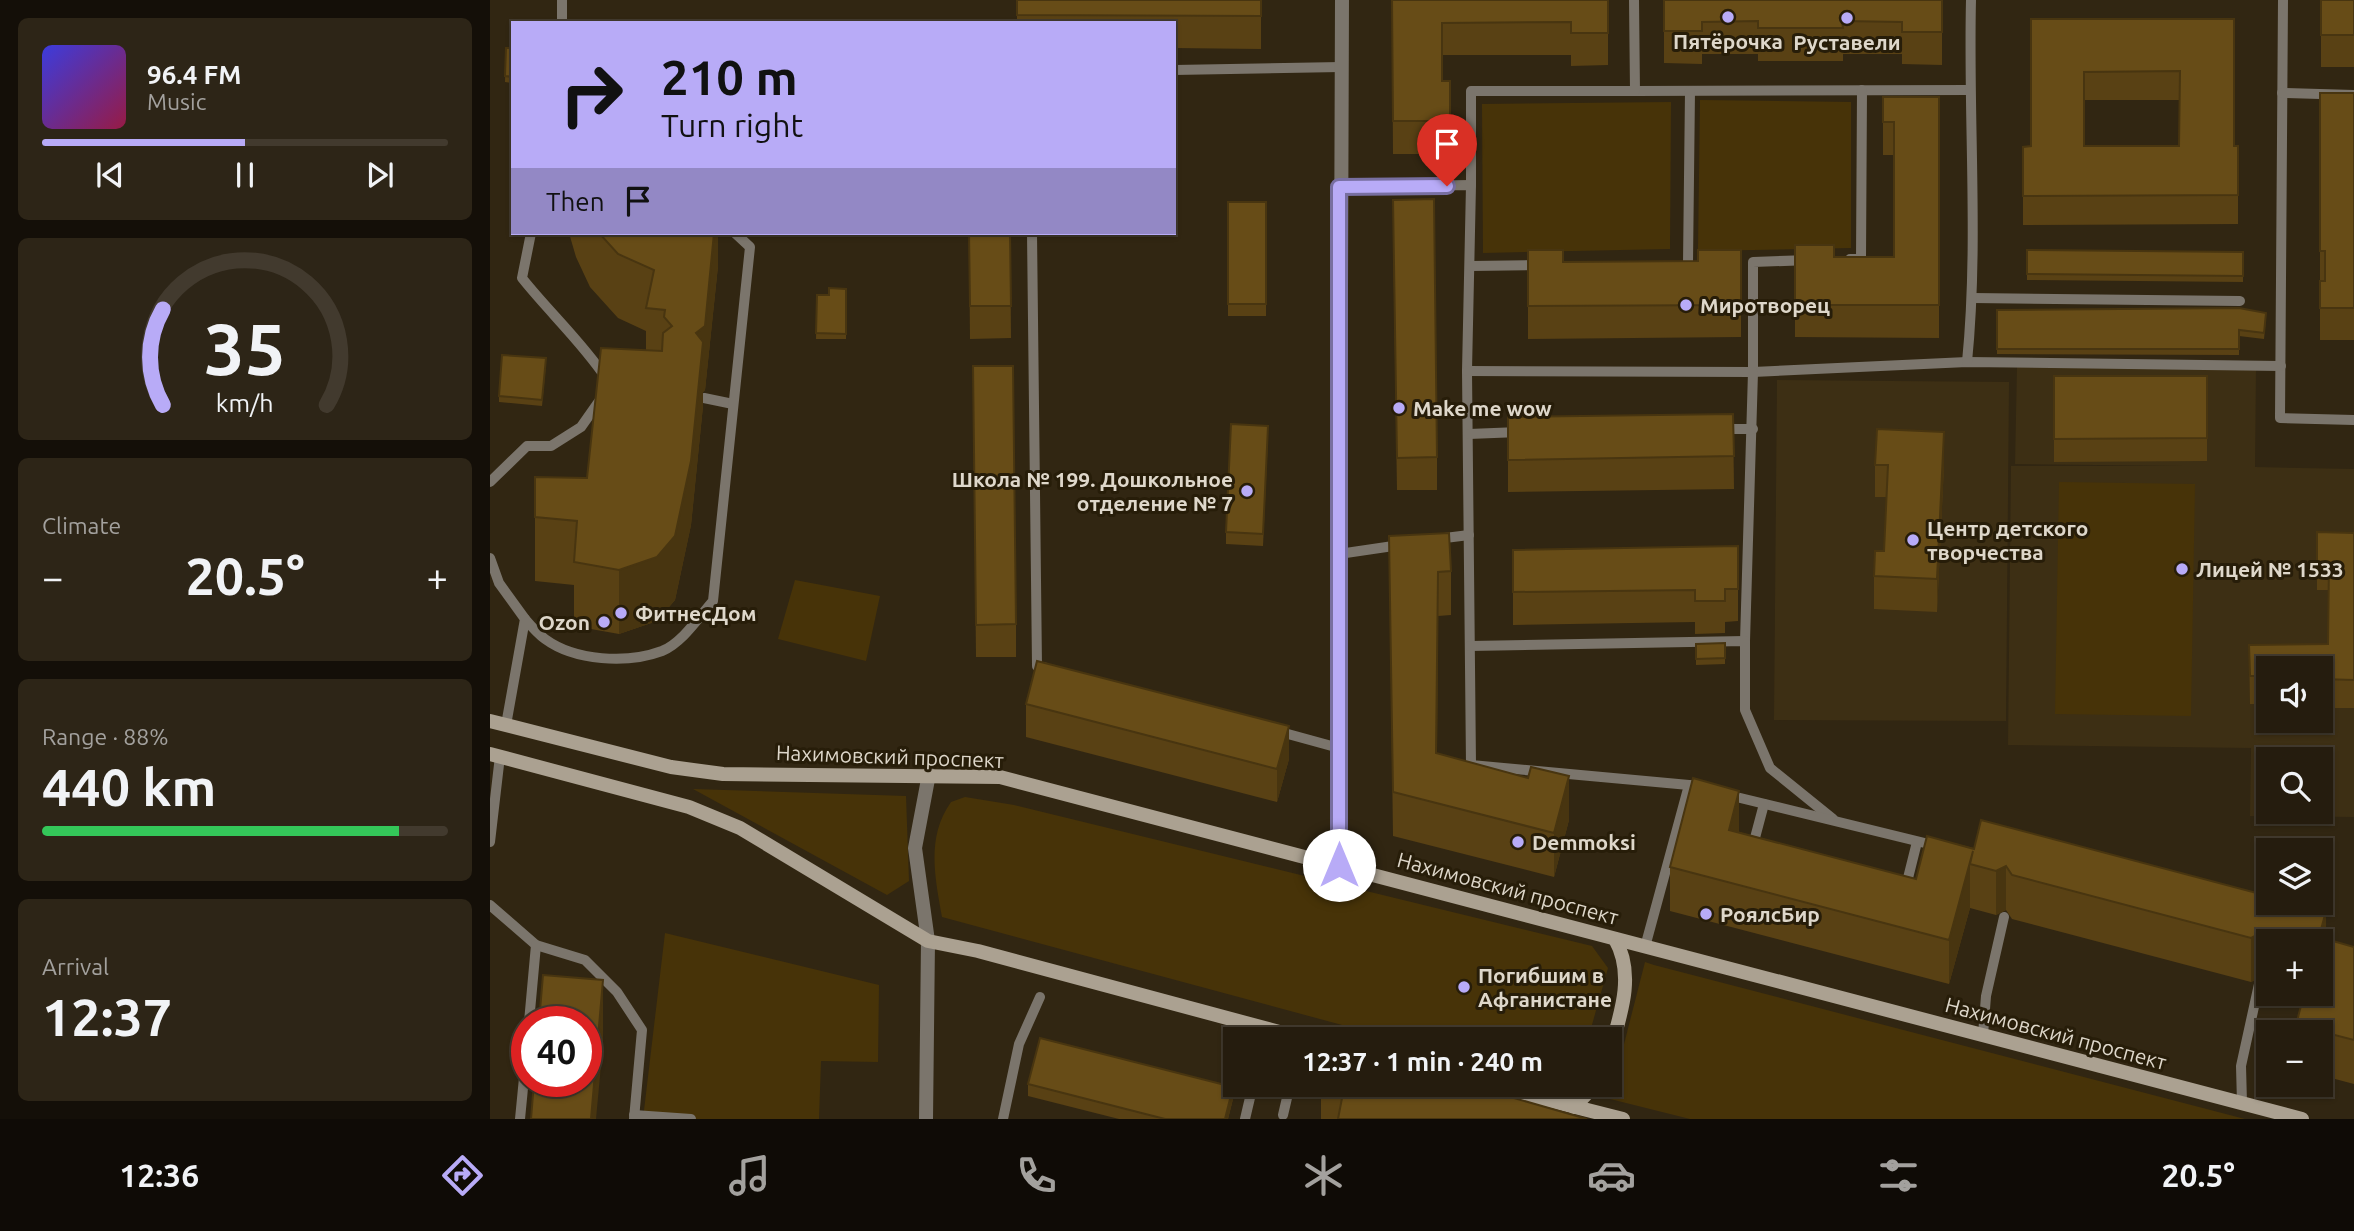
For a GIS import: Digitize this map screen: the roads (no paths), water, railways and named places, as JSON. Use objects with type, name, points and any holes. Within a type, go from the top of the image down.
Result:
[{"type":"main road","name":"Нахимовский проспект","points":[[490,721],[671,767],[723,774],[929,774],[1000,777],[2302,1119]]},
{"type":"main road","points":[[495,755],[689,807],[740,828],[928,941],[978,951],[1239,1027]]},
{"type":"main road","points":[[1615,939],[1624,955],[1626,976],[1615,1027]]},
{"type":"main road","points":[[1535,1097],[1623,1119]]},
{"type":"main road","points":[[1574,1107],[1584,1097]]},
{"type":"street","points":[[1339,865],[1339,187],[1342,0]]},
{"type":"street","points":[[926,1119],[928,941],[915,848],[929,774]]},
{"type":"lane","points":[[562,0],[562,21]]},
{"type":"lane","points":[[1634,0],[1635,91]]},
{"type":"lane","points":[[1967,362],[1973,298],[1969,90],[1971,0]]},
{"type":"lane","points":[[2283,0],[2280,418],[2354,420]]},
{"type":"lane","points":[[1176,70],[1341,68]]},
{"type":"lane","points":[[1688,263],[1690,90]]},
{"type":"lane","points":[[1834,260],[1861,259],[1863,90]]},
{"type":"lane","points":[[1702,788],[1471,765],[1467,372],[1471,266],[1471,91],[1969,90]]},
{"type":"lane","points":[[2282,93],[2354,95]]},
{"type":"lane","points":[[1339,187],[1471,185]]},
{"type":"lane","points":[[490,482],[527,446],[551,446],[581,427],[598,407],[612,379],[549,312],[522,278],[531,235]]},
{"type":"lane","points":[[490,558],[499,583],[525,620],[545,639],[570,652],[592,657],[622,658],[663,650],[686,633],[713,601],[750,247],[737,235]]},
{"type":"lane","points":[[1032,235],[1037,666],[1060,672]]},
{"type":"lane","points":[[1740,262],[1821,260]]},
{"type":"lane","points":[[1753,262],[1753,429],[1745,710],[1770,768],[1835,821]]},
{"type":"lane","points":[[1674,263],[1701,263]]},
{"type":"lane","points":[[1471,266],[1552,265]]},
{"type":"lane","points":[[1973,298],[2241,301]]},
{"type":"lane","points":[[1467,372],[1753,372],[1967,362],[2281,366]]},
{"type":"lane","points":[[704,398],[733,404]]},
{"type":"lane","points":[[1712,430],[1753,429]]},
{"type":"lane","points":[[1469,434],[1529,432]]},
{"type":"lane","points":[[1420,542],[1469,534]]},
{"type":"lane","points":[[1339,554],[1408,544]]},
{"type":"lane","points":[[506,726],[525,620]]},
{"type":"lane","points":[[1470,646],[1745,641]]},
{"type":"lane","points":[[1271,730],[1339,748]]},
{"type":"lane","points":[[490,842],[495,755]]},
{"type":"lane","points":[[1645,947],[1689,785]]},
{"type":"lane","points":[[1714,791],[1955,850]]},
{"type":"lane","points":[[1763,857],[1751,854],[1764,804]]},
{"type":"lane","points":[[1891,892],[1904,896],[1917,842]]},
{"type":"lane","points":[[490,905],[536,945],[585,960],[617,992],[642,1030],[634,1117],[691,1119]]},
{"type":"lane","points":[[1983,1035],[1986,996],[2004,917]]},
{"type":"lane","points":[[530,1006],[536,945]]},
{"type":"lane","points":[[1003,1119],[1019,1044],[1040,997]]},
{"type":"lane","points":[[2242,1103],[2241,1066],[2256,998]]},
{"type":"lane","points":[[520,1119],[522,1097]]},
{"type":"lane","points":[[1245,1119],[1250,1097]]},
{"type":"lane","points":[[1283,1115],[1287,1097]]},
{"type":"place","name":"Пятёрочка","points":[[1728,17]]},
{"type":"place","name":"Руставели","points":[[1847,18]]},
{"type":"place","name":"Миротворец","points":[[1686,305]]},
{"type":"place","name":"Make me wow","points":[[1399,408]]},
{"type":"place","name":"Школа № 199. Дошкольное отделение № 7","points":[[1247,491]]},
{"type":"place","name":"Центр детского творчества","points":[[1913,540]]},
{"type":"place","name":"Лицей № 1533","points":[[2182,569]]},
{"type":"place","name":"ФитнесДом","points":[[621,613]]},
{"type":"place","name":"Ozon","points":[[604,622]]},
{"type":"place","name":"Demmoksi","points":[[1518,842]]},
{"type":"place","name":"РоялсБир","points":[[1706,914]]},
{"type":"place","name":"Погибшим в Афганистане","points":[[1464,987]]}]
